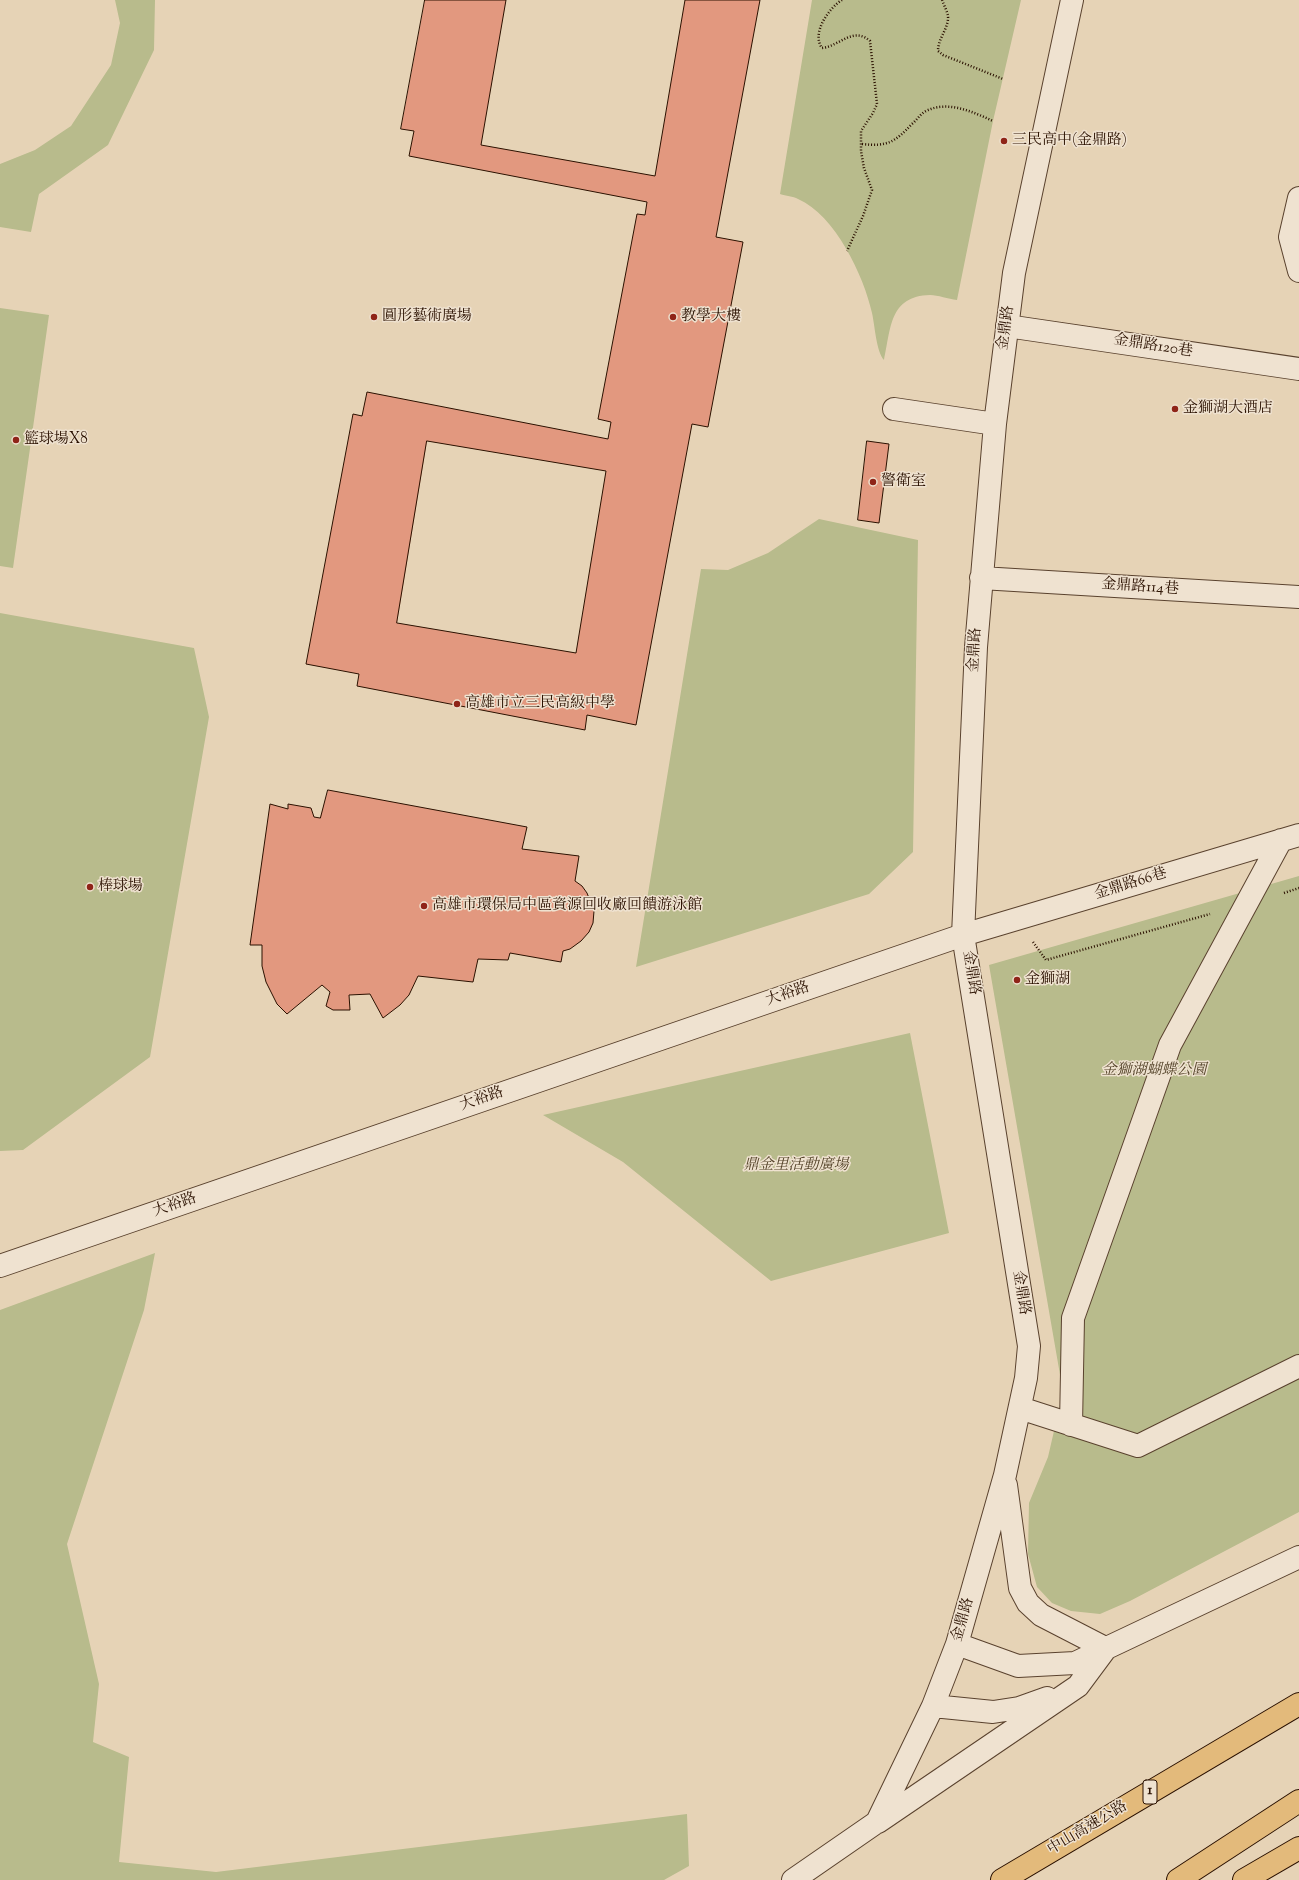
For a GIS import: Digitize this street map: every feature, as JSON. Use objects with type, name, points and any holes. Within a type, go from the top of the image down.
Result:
[{"type":"highway","name":"中山高速公路","points":[[1002,1880],[1299,1704]]},
{"type":"highway","points":[[1178,1880],[1299,1801]]},
{"type":"highway","points":[[1244,1880],[1299,1848]]},
{"type":"street","name":"金鼎路","points":[[793,1880],[877,1822],[933,1706],[957,1644],[1005,1476],[1026,1378],[1029,1346],[963,935],[976,647],[994,424],[1014,273],[1072,0]]},
{"type":"street","points":[[1299,198],[1290,237],[1299,271]]},
{"type":"street","name":"金鼎路120巷","points":[[1007,326],[1299,369]]},
{"type":"street","points":[[894,409],[994,424]]},
{"type":"street","name":"金鼎路114巷","points":[[981,578],[1299,597]]},
{"type":"street","points":[[1071,1424],[1073,1318],[1170,1045],[1246,904],[1290,837]]},
{"type":"street","name":"金鼎路66巷","points":[[963,935],[1290,837]]},
{"type":"street","name":"大裕路","points":[[0,1266],[963,935]]},
{"type":"street","points":[[1020,1408],[1138,1446],[1299,1366]]},
{"type":"street","points":[[1005,1476],[1020,1588],[1028,1603],[1041,1615],[1105,1648]]},
{"type":"street","points":[[957,1644],[1018,1666],[1075,1663],[1299,1557]]},
{"type":"street","points":[[877,1822],[1078,1686],[1105,1648]]},
{"type":"street","points":[[933,1706],[993,1712],[1019,1708],[1078,1686]]},
{"type":"path","points":[[842,0],[823,20],[820,30],[820,44],[822,48],[828,47],[852,35],[860,34],[870,41],[876,104],[873,113],[861,131],[861,151],[864,168],[872,190],[863,216],[847,251]]},
{"type":"path","points":[[942,0],[948,16],[945,28],[938,44],[938,51],[942,55],[1003,79]]},
{"type":"path","points":[[862,144],[878,146],[888,144],[912,125],[919,116],[926,111],[934,109],[948,107],[961,108],[993,121]]},
{"type":"path","points":[[1016,919],[1046,960],[1299,888]]},
{"type":"green space","points":[[115,0],[155,0],[154,50],[108,145],[39,194],[31,232],[0,227],[0,164],[35,150],[71,126],[111,65],[120,23]]},
{"type":"green space","points":[[812,0],[1021,0],[993,121],[957,300],[930,295],[917,297],[906,301],[894,316],[884,360],[877,345],[872,313],[862,282],[855,265],[836,232],[824,218],[811,207],[796,198],[780,194]]},
{"type":"green space","name":"籃球場X8","points":[[0,308],[49,315],[13,568],[0,566]]},
{"type":"green space","points":[[819,519],[918,540],[913,852],[869,894],[636,967],[701,569],[728,570],[768,553]]},
{"type":"green space","name":"棒球場","points":[[0,613],[194,648],[209,717],[150,1057],[23,1150],[0,1151]]},
{"type":"green space","name":"金獅湖蝴蝶公園","points":[[1299,876],[1299,1512],[1130,1601],[1100,1614],[1071,1611],[1052,1603],[1037,1587],[1028,1554],[1029,1503],[1048,1457],[1063,1392],[989,965]]},
{"type":"green space","name":"鼎金里活動廣場","points":[[910,1033],[949,1233],[771,1281],[623,1162],[543,1115]]},
{"type":"green space","points":[[155,1253],[144,1310],[67,1544],[99,1684],[93,1742],[129,1757],[119,1862],[216,1872],[687,1814],[689,1866],[664,1880],[0,1880],[0,1310]]},
{"type":"building","name":"教學大樓","points":[[425,0],[506,0],[481,145],[655,176],[685,0],[760,0],[716,237],[743,242],[708,427],[692,424],[636,725],[587,715],[585,730],[357,686],[359,674],[306,664],[353,414],[362,416],[367,392],[608,439],[611,422],[598,419],[637,214],[645,215],[647,202],[409,156],[414,131],[401,129]],"holes":[[[427,441],[606,471],[576,653],[397,623]]]},
{"type":"building","name":"警衛室","points":[[867,441],[889,444],[879,523],[858,520]]},
{"type":"building","name":"高雄市環保局中區資源回收廠回饋游泳館","points":[[328,790],[527,827],[522,849],[579,856],[575,881],[582,886],[587,893],[594,911],[593,923],[589,932],[581,941],[570,949],[563,951],[561,962],[510,953],[508,960],[478,959],[473,982],[418,976],[409,995],[400,1005],[383,1018],[370,994],[349,995],[350,1010],[333,1010],[326,1006],[330,992],[322,985],[287,1014],[277,1004],[266,982],[262,966],[262,945],[250,945],[270,804],[288,809],[288,804],[311,808],[314,817],[320,818]]},
{"type":"place","name":"三民高中(金鼎路)","points":[[1004,141]]},
{"type":"place","name":"圓形藝術廣場","points":[[374,317]]},
{"type":"place","name":"教學大樓","points":[[673,317]]},
{"type":"place","name":"金獅湖大酒店","points":[[1175,409]]},
{"type":"place","name":"籃球場X8","points":[[16,440]]},
{"type":"place","name":"警衛室","points":[[873,482]]},
{"type":"place","name":"高雄市立三民高級中學","points":[[457,704]]},
{"type":"place","name":"棒球場","points":[[90,887]]},
{"type":"place","name":"高雄市環保局中區資源回收廠回饋游泳館","points":[[424,906]]},
{"type":"place","name":"金獅湖","points":[[1017,980]]}]
